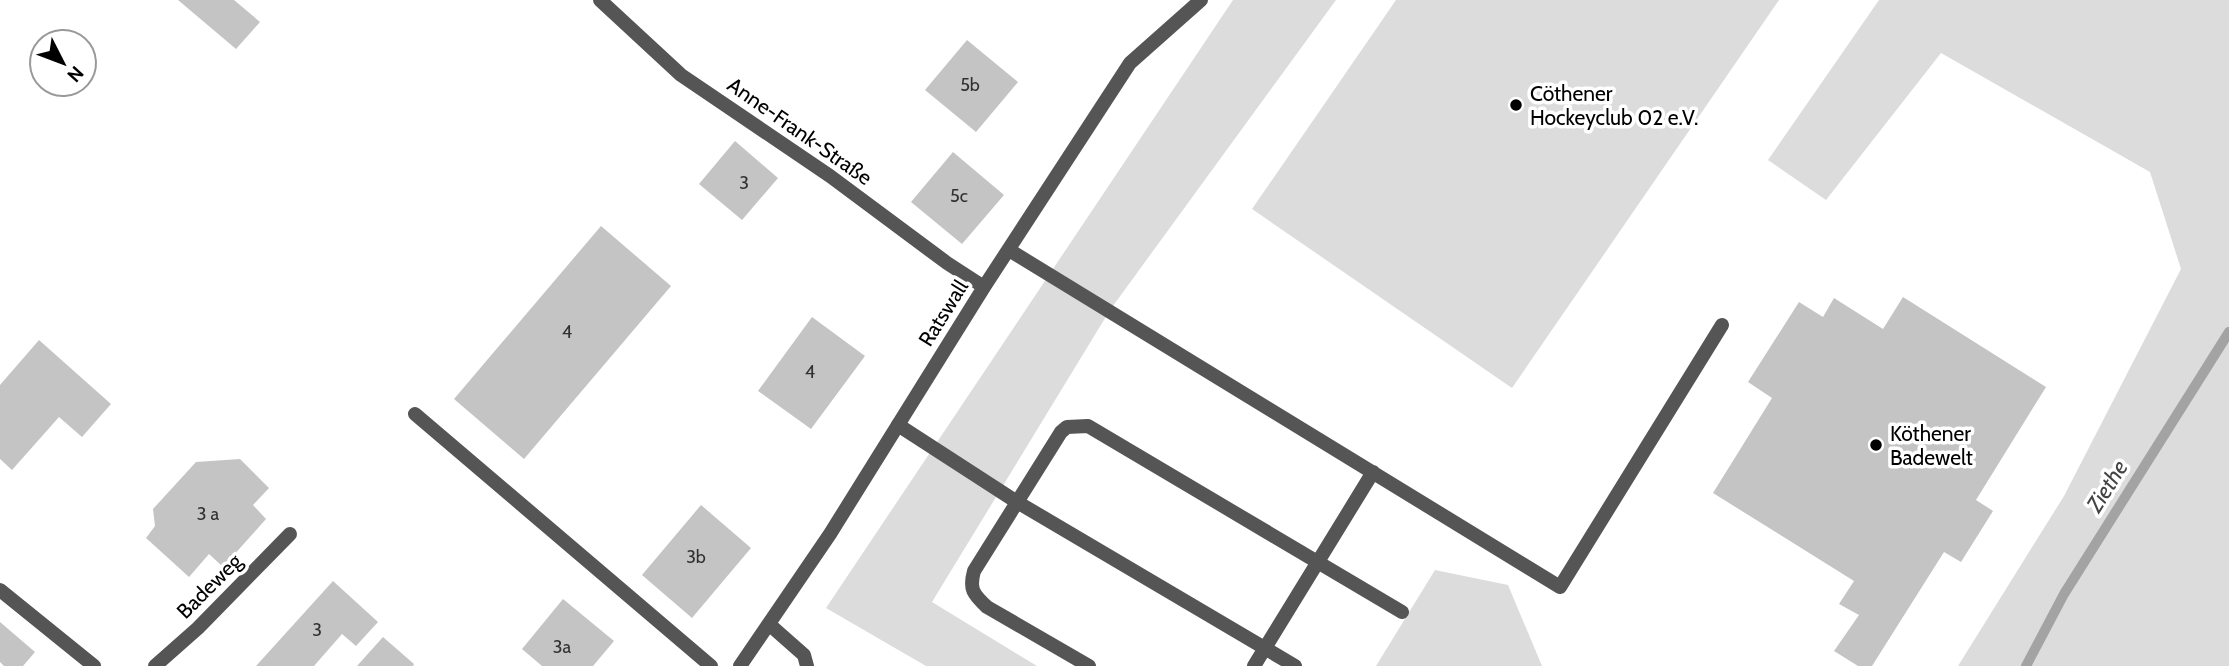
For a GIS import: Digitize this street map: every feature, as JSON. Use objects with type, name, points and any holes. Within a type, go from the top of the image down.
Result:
[{"type":"street","name":"Anne-Frank-Straße","points":[[600,0],[681,75],[830,176],[984,288]]},
{"type":"street","name":"Ratswall","points":[[740,666],[830,534],[984,288],[1130,63],[1201,0]]},
{"type":"street","points":[[1009,250],[1560,587],[1722,326]]},
{"type":"street","points":[[415,414],[711,666]]},
{"type":"street","points":[[898,425],[1017,502],[1295,666]]},
{"type":"street","points":[[1089,666],[987,607],[976,597],[971,584],[974,570],[1061,432],[1067,427],[1088,426],[1402,612]]},
{"type":"street","points":[[1254,666],[1373,472]]},
{"type":"street","name":"Badeweg","points":[[155,666],[198,628],[290,534]]},
{"type":"street","points":[[0,590],[94,666]]},
{"type":"street","points":[[770,625],[804,655],[807,666]]},
{"type":"shaded area","points":[[1233,0],[1336,0],[1110,310],[932,602],[1037,666],[926,666],[826,608]]},
{"type":"shaded area","name":"Cöthener Hockeyclub 02 e.V.","points":[[1396,0],[1779,0],[1512,388],[1252,209]]},
{"type":"shaded area","points":[[1879,0],[2229,0],[2229,666],[1958,666],[2064,496],[2181,269],[2150,172],[1941,53],[1826,200],[1768,160]]},
{"type":"shaded area","points":[[1435,570],[1508,585],[1542,666],[1376,666]]},
{"type":"building","points":[[178,0],[234,0],[260,22],[236,49]]},
{"type":"building","points":[[967,40],[1018,82],[976,132],[925,90]]},
{"type":"building","points":[[735,141],[778,178],[742,220],[699,184]]},
{"type":"building","points":[[953,152],[1004,195],[962,244],[911,202]]},
{"type":"building","points":[[601,226],[671,286],[524,459],[454,399]]},
{"type":"building","name":"Köthener Badewelt","points":[[1903,297],[2046,387],[1976,500],[1993,511],[1961,562],[1944,552],[1872,666],[1858,666],[1834,651],[1859,615],[1839,604],[1854,581],[1713,493],[1772,398],[1748,382],[1799,302],[1823,317],[1834,298],[1883,329]]},
{"type":"building","points":[[812,317],[865,356],[811,429],[758,391]]},
{"type":"building","points":[[39,340],[111,404],[82,437],[59,417],[12,470],[0,459],[0,385]]},
{"type":"building","points":[[240,459],[269,488],[253,505],[266,519],[223,567],[209,554],[189,577],[146,538],[155,526],[153,509],[196,462]]},
{"type":"building","points":[[701,505],[751,548],[692,618],[642,575]]},
{"type":"building","points":[[333,581],[378,622],[356,646],[342,634],[314,666],[256,666]]},
{"type":"building","points":[[563,599],[614,641],[593,666],[542,666],[522,649]]},
{"type":"building","points":[[0,622],[35,652],[23,666],[4,666],[0,662]]},
{"type":"building","points":[[383,637],[414,664],[413,666],[357,666]]},
{"type":"waterway","name":"Ziethe","points":[[2026,666],[2064,594],[2229,332]]},
{"type":"place","name":"Cöthener Hockeyclub 02 e.V.","points":[[1516,105]]},
{"type":"place","name":"Köthener Badewelt","points":[[1876,445]]}]
